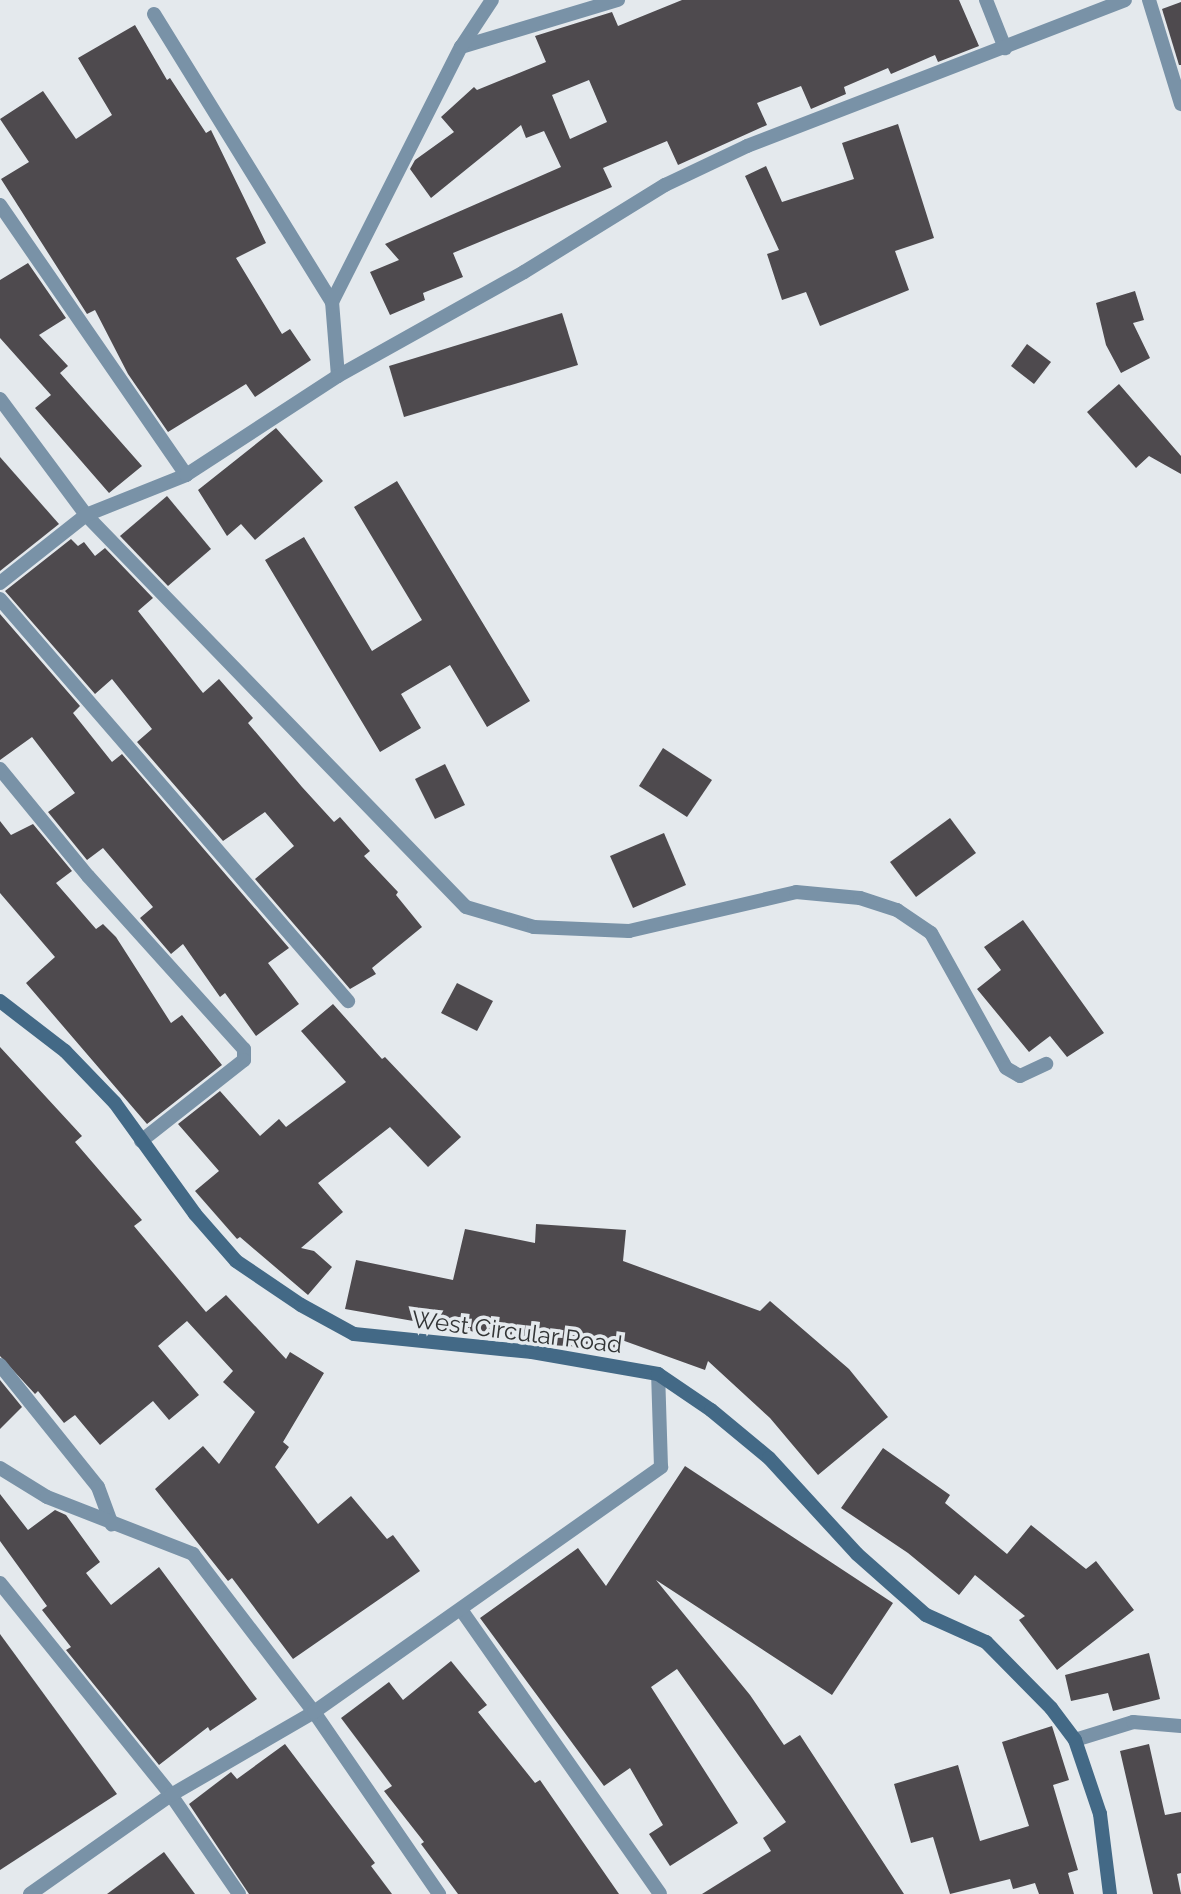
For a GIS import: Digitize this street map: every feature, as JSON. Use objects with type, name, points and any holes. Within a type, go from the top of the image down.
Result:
[{"type":"street","points":[[332,302],[461,47],[492,0]]},
{"type":"street","points":[[461,47],[618,0]]},
{"type":"street","points":[[986,0],[1005,48]]},
{"type":"street","points":[[0,583],[86,515],[186,475],[338,376],[524,272],[665,185],[747,146],[1125,0]]},
{"type":"street","points":[[1149,0],[1181,104]]},
{"type":"street","points":[[154,13],[332,302],[338,376]]},
{"type":"street","points":[[0,205],[186,475]]},
{"type":"street","points":[[0,399],[86,515],[466,907],[534,927],[629,932],[796,892],[860,898],[897,909],[931,933],[1006,1068],[1020,1076],[1046,1064]]},
{"type":"street","points":[[0,598],[348,1001]]},
{"type":"street","points":[[0,769],[88,876],[244,1049],[244,1060],[141,1142]]},
{"type":"street","name":"West Circular Road","points":[[0,1001],[65,1051],[115,1103],[141,1142],[236,1261],[354,1334],[532,1352],[657,1374],[711,1410],[769,1458],[857,1554],[926,1615],[986,1642],[1051,1708],[1075,1740],[1100,1814],[1110,1894]]},
{"type":"street","points":[[0,1365],[98,1487],[112,1525]]},
{"type":"street","points":[[30,1894],[171,1795],[314,1712],[462,1611],[661,1466],[657,1374]]},
{"type":"street","points":[[0,1468],[47,1497],[112,1525],[192,1553],[314,1712],[439,1894]]},
{"type":"street","points":[[0,1583],[171,1795],[239,1894]]},
{"type":"street","points":[[462,1611],[660,1894]]},
{"type":"street","points":[[1075,1740],[1133,1722],[1181,1726]]},
{"type":"building","points":[[682,0],[959,0],[979,46],[938,62],[935,55],[891,74],[888,68],[844,87],[846,94],[811,109],[801,86],[757,103],[767,125],[678,165],[667,141],[603,168],[612,187],[453,253],[463,277],[423,293],[425,300],[390,315],[370,272],[399,260],[385,244],[561,167],[544,131],[526,138],[521,125],[431,198],[410,169],[415,160],[454,132],[441,117],[474,87],[477,90],[546,62],[535,36],[612,12],[618,26]],"holes":[[[589,80],[607,122],[570,139],[552,95]]]},
{"type":"building","points":[[1181,2],[1181,65],[1179,65],[1162,9]]},
{"type":"building","points":[[135,25],[167,80],[170,78],[206,133],[211,130],[266,243],[236,258],[282,334],[290,329],[311,360],[255,397],[246,384],[168,432],[128,374],[95,310],[87,314],[1,179],[29,162],[0,119],[43,91],[76,139],[112,115],[78,58]]},
{"type":"building","points":[[898,124],[934,238],[895,251],[909,290],[820,326],[806,292],[782,300],[767,254],[779,250],[745,176],[766,166],[782,202],[854,179],[842,143]]},
{"type":"building","points":[[28,263],[66,318],[39,335],[68,366],[60,373],[142,466],[109,493],[35,408],[51,395],[0,338],[0,280]]},
{"type":"building","points":[[1135,291],[1144,320],[1133,323],[1150,358],[1121,373],[1106,345],[1096,303]]},
{"type":"building","points":[[562,313],[578,365],[404,417],[389,366]]},
{"type":"building","points":[[1027,344],[1051,362],[1034,384],[1011,366]]},
{"type":"building","points":[[1119,384],[1181,456],[1181,474],[1149,456],[1136,468],[1087,412]]},
{"type":"building","points":[[276,428],[323,481],[255,540],[241,524],[227,536],[198,490]]},
{"type":"building","points":[[0,457],[59,524],[0,571]]},
{"type":"building","points":[[397,481],[530,701],[487,727],[450,665],[401,694],[421,728],[380,752],[265,560],[304,537],[372,651],[422,620],[354,507]]},
{"type":"building","points":[[167,496],[211,549],[168,586],[120,536]]},
{"type":"building","points":[[71,539],[78,546],[84,542],[95,556],[105,548],[153,598],[138,611],[203,693],[219,679],[253,718],[248,723],[302,787],[334,822],[340,817],[370,851],[364,856],[398,892],[396,895],[422,927],[372,968],[376,974],[350,989],[255,879],[294,846],[265,812],[223,841],[137,742],[152,729],[112,679],[95,694],[5,591]]},
{"type":"building","points":[[0,614],[80,706],[73,713],[112,762],[122,754],[289,948],[268,963],[299,1004],[256,1036],[225,993],[220,997],[183,944],[171,954],[140,918],[153,907],[103,848],[87,860],[48,812],[75,793],[32,737],[0,760]]},
{"type":"building","points":[[663,748],[712,780],[687,817],[639,786]]},
{"type":"building","points":[[445,764],[465,805],[435,819],[415,779]]},
{"type":"building","points":[[950,818],[976,853],[916,897],[890,862]]},
{"type":"building","points":[[0,821],[11,835],[33,824],[72,871],[56,883],[96,929],[103,924],[116,937],[171,1023],[182,1015],[222,1065],[147,1124],[26,983],[55,957],[0,893]]},
{"type":"building","points":[[664,833],[686,885],[633,908],[610,856]]},
{"type":"building","points":[[1023,920],[1104,1033],[1067,1057],[1050,1036],[1029,1052],[977,989],[1001,970],[984,947]]},
{"type":"building","points":[[457,983],[493,1001],[477,1031],[441,1013]]},
{"type":"building","points":[[333,1004],[382,1059],[385,1057],[461,1137],[428,1167],[390,1127],[318,1183],[343,1212],[301,1248],[314,1251],[332,1267],[308,1295],[240,1237],[237,1239],[195,1191],[219,1171],[178,1124],[220,1091],[260,1136],[279,1119],[286,1127],[346,1082],[301,1031]]},
{"type":"building","points":[[0,1047],[82,1136],[75,1142],[142,1220],[134,1226],[206,1312],[226,1295],[286,1359],[290,1352],[324,1373],[283,1442],[289,1447],[275,1467],[318,1524],[351,1496],[387,1539],[393,1535],[420,1571],[293,1659],[232,1578],[228,1581],[155,1489],[203,1446],[219,1464],[255,1412],[223,1382],[233,1371],[187,1321],[158,1346],[199,1395],[169,1420],[153,1401],[100,1445],[75,1415],[64,1423],[38,1391],[35,1394],[0,1356]]},
{"type":"building","points":[[536,1224],[626,1230],[623,1261],[760,1311],[770,1301],[849,1369],[888,1417],[818,1475],[770,1418],[708,1361],[705,1370],[619,1339],[618,1349],[550,1345],[345,1309],[356,1260],[453,1280],[465,1229],[535,1243]]},
{"type":"building","points":[[0,1380],[22,1407],[0,1429]]},
{"type":"building","points":[[883,1448],[950,1495],[945,1503],[1007,1554],[1031,1525],[1086,1569],[1096,1561],[1134,1610],[1057,1670],[1019,1620],[1025,1616],[975,1575],[959,1595],[908,1553],[841,1508]]},
{"type":"building","points":[[685,1466],[893,1603],[832,1695],[656,1580],[750,1695],[784,1745],[800,1735],[904,1894],[702,1894],[771,1851],[763,1838],[786,1822],[677,1669],[651,1687],[738,1823],[670,1866],[649,1834],[663,1825],[630,1768],[604,1786],[480,1618],[578,1548],[606,1586]]},
{"type":"building","points":[[0,1494],[28,1530],[55,1510],[66,1515],[100,1562],[86,1573],[111,1605],[159,1567],[257,1699],[210,1731],[208,1727],[159,1765],[66,1650],[71,1647],[42,1610],[47,1606],[0,1541]]},
{"type":"building","points":[[0,1634],[117,1794],[0,1870]]},
{"type":"building","points":[[1149,1653],[1160,1699],[1113,1711],[1108,1693],[1071,1701],[1065,1675]]},
{"type":"building","points":[[451,1661],[487,1705],[478,1712],[535,1783],[540,1780],[619,1894],[458,1894],[421,1844],[424,1842],[384,1791],[392,1786],[341,1718],[389,1682],[403,1700]]},
{"type":"building","points":[[1052,1726],[1069,1780],[1053,1785],[1078,1870],[1068,1873],[1074,1894],[1039,1894],[1035,1883],[1013,1889],[1010,1879],[950,1894],[933,1837],[911,1843],[894,1784],[958,1765],[980,1841],[1029,1826],[1002,1742]]},
{"type":"building","points":[[285,1744],[375,1863],[371,1866],[392,1894],[249,1894],[189,1804],[231,1772],[237,1779]]},
{"type":"building","points":[[1149,1744],[1165,1815],[1181,1812],[1181,1873],[1177,1874],[1181,1894],[1153,1894],[1120,1751]]},
{"type":"building","points":[[164,1852],[195,1894],[107,1894]]}]
